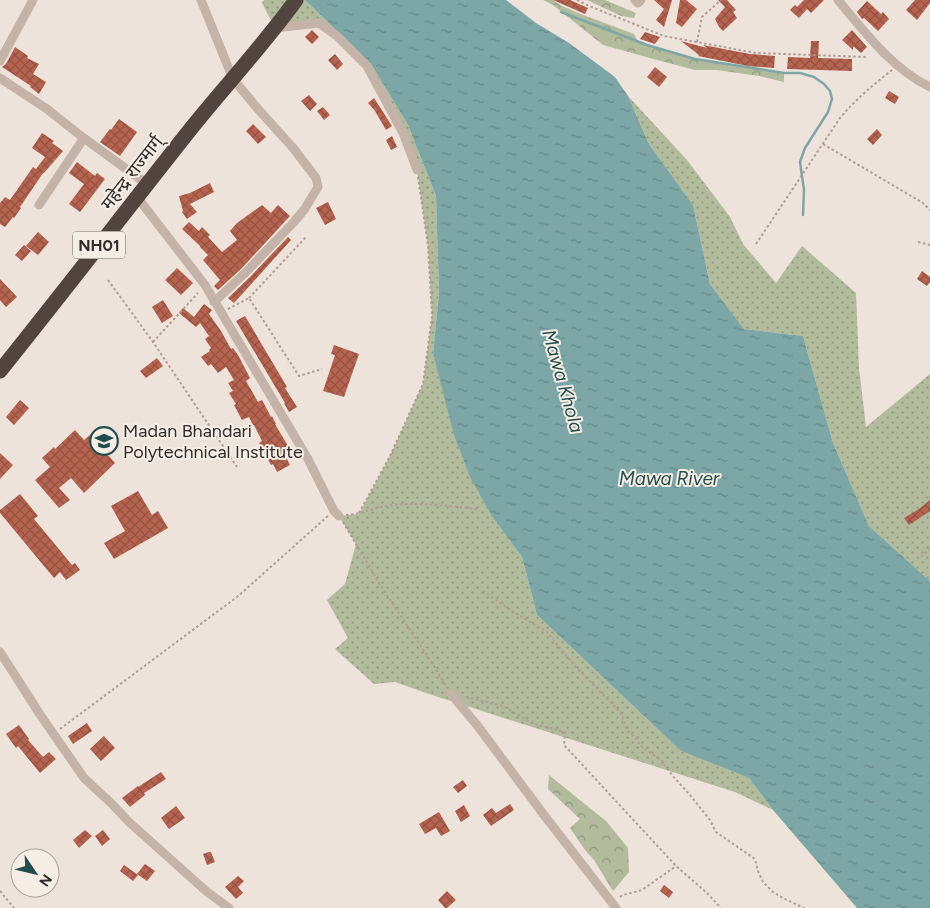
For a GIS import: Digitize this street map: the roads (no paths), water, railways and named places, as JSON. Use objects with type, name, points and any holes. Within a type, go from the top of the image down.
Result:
[{"type":"highway","name":"महेन्द्र राज्मार्ग्","points":[[0,371],[198,119],[233,79],[296,0]]},
{"type":"street","points":[[0,61],[33,0]]},
{"type":"street","points":[[201,0],[233,79],[294,149],[316,178],[318,187],[304,210],[293,223],[214,302]]},
{"type":"street","points":[[635,0],[638,3],[641,0]]},
{"type":"street","points":[[838,0],[898,66],[918,81],[930,87]]},
{"type":"street","points":[[278,24],[319,23],[336,36],[367,66],[403,133],[417,170]]},
{"type":"street","points":[[0,78],[47,109],[147,184]]},
{"type":"street","points":[[38,205],[84,138]]},
{"type":"street","points":[[137,197],[205,285],[308,459],[336,513]]},
{"type":"street","points":[[0,652],[84,778],[129,822],[206,891],[229,908]]},
{"type":"street","points":[[451,694],[477,725],[614,906]]},
{"type":"water","name":"Mawa River","points":[[305,0],[506,0],[615,77],[628,96],[649,144],[693,205],[710,284],[744,329],[803,336],[833,443],[869,526],[930,581],[930,908],[857,908],[773,810],[749,778],[681,751],[537,615],[522,557],[493,518],[470,477],[454,435],[433,353],[439,293],[436,196],[408,125],[371,64]]},
{"type":"waterway","points":[[561,12],[647,45],[695,59],[784,73],[800,73],[814,77],[824,84],[830,91],[832,99],[828,112],[805,148],[800,162],[804,190],[803,215]]},
{"type":"place","name":"Madan Bhandari Polytechnical Institute","points":[[104,441]]},
{"type":"water label","name":"Mawa Khola","points":[[563,381]]}]
